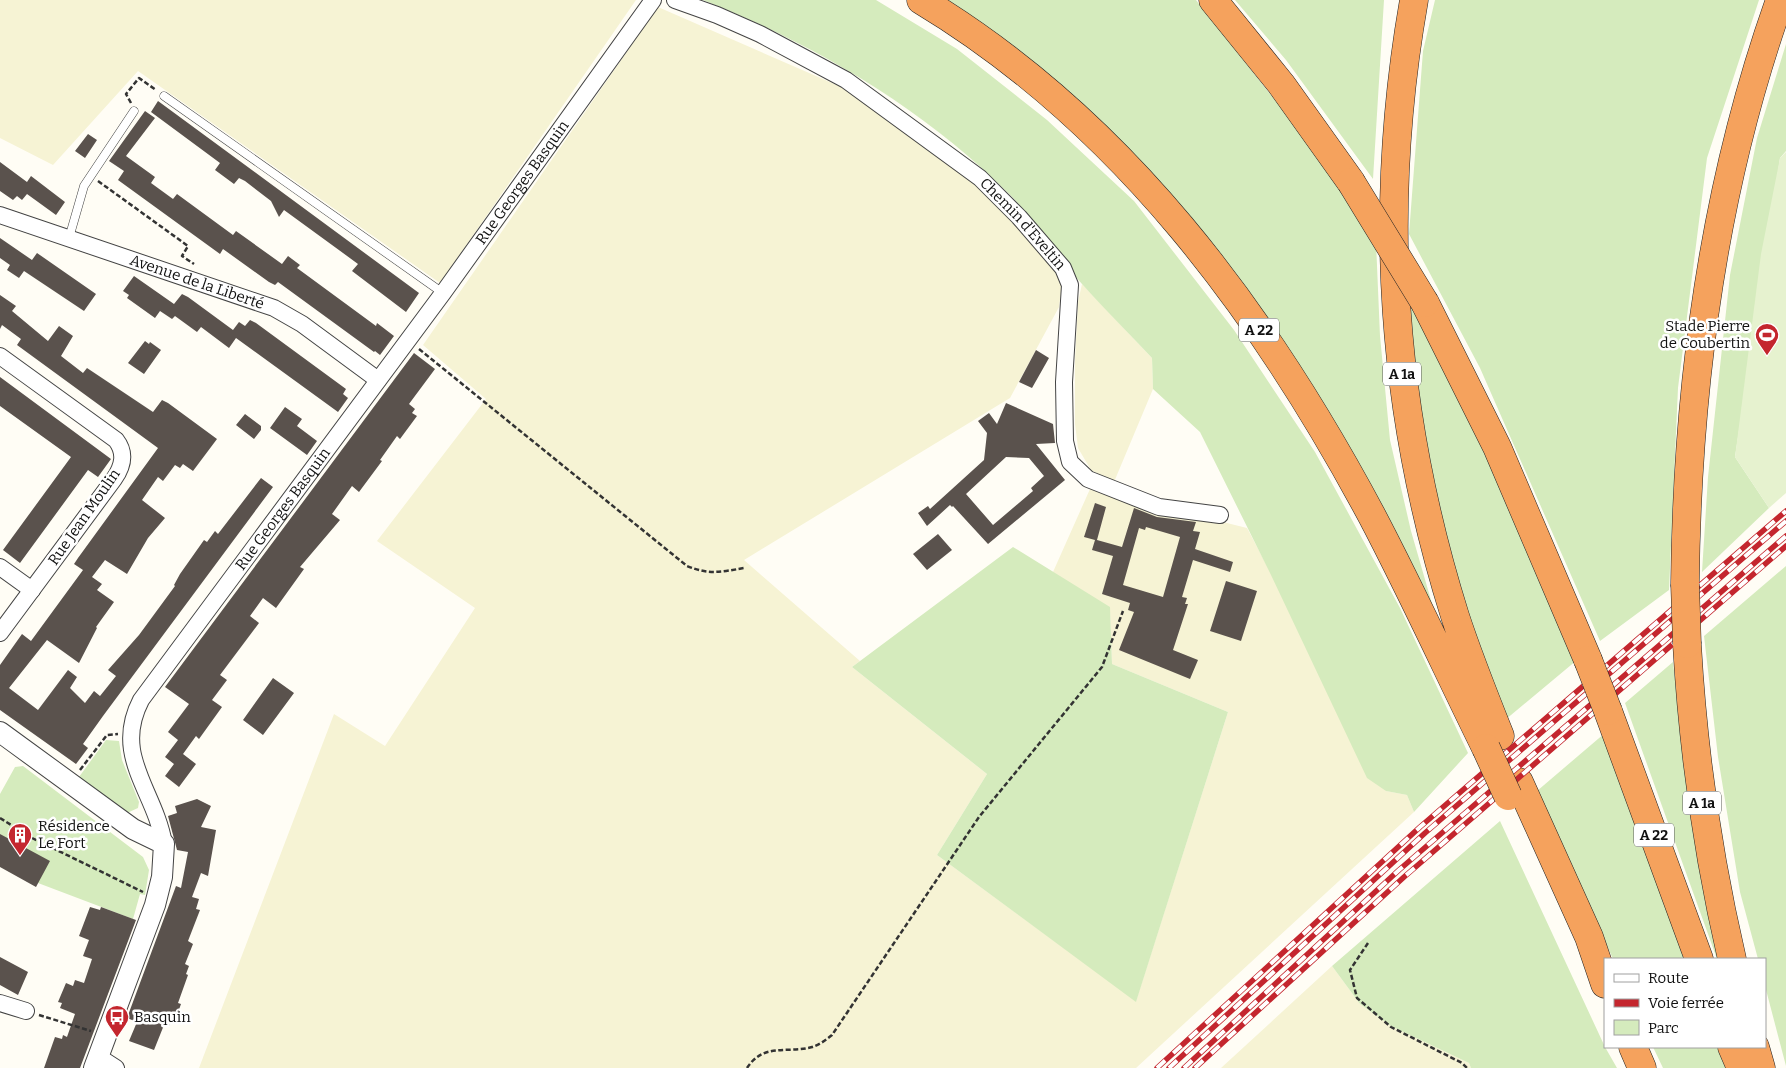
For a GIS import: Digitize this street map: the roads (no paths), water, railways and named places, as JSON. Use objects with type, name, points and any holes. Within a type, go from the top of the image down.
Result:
[{"type":"highway","name":"A 22","points":[[921,0],[982,40],[1059,101],[1146,185],[1214,266],[1281,360],[1343,464],[1493,742],[1576,946],[1604,988]]},
{"type":"highway","name":"A 22","points":[[1213,0],[1281,84],[1351,182],[1425,303],[1464,377],[1501,455],[1588,660],[1699,958]]},
{"type":"highway","name":"A 1a","points":[[1414,0],[1400,86],[1394,181],[1394,296],[1401,366],[1410,427],[1445,581],[1493,742]]},
{"type":"highway","name":"A 1a","points":[[1732,958],[1713,869],[1701,794],[1687,644],[1684,584],[1690,432],[1704,309],[1723,200],[1742,122],[1780,0]]},
{"type":"highway","points":[[1513,789],[1589,937],[1604,981]]},
{"type":"highway","points":[[1633,1048],[1642,1068]]},
{"type":"highway","points":[[1732,1048],[1740,1068]]},
{"type":"highway","points":[[1755,1048],[1761,1068]]},
{"type":"street","name":"Chemin d'Eveltin","points":[[674,0],[718,15],[760,34],[846,80],[980,178],[1019,217],[1062,268],[1070,285],[1064,382],[1065,441],[1070,462],[1088,479],[1160,507],[1220,515]]},
{"type":"street","name":"Rue Georges Basquin","points":[[97,1062],[155,905],[162,877],[164,844],[159,821],[134,761],[130,734],[137,707],[443,293],[652,1]]},
{"type":"street","name":"Avenue de la Liberté","points":[[0,215],[263,304],[288,316],[378,380]]},
{"type":"street","name":"Rue Jean Moulin","points":[[0,356],[111,436],[120,446],[122,452],[120,468],[114,479],[0,633]]},
{"type":"street","points":[[0,567],[32,590]]},
{"type":"street","points":[[0,732],[133,829],[164,844]]},
{"type":"street","points":[[0,1003],[26,1011]]},
{"type":"street","points":[[97,1062],[116,1068]]},
{"type":"lane","points":[[164,96],[443,293]]},
{"type":"lane","points":[[69,238],[84,186],[134,111]]},
{"type":"railway","points":[[1157,1068],[1420,827],[1786,511]]},
{"type":"railway","points":[[1169,1068],[1425,833],[1786,521]]},
{"type":"railway","points":[[1184,1068],[1399,870],[1786,536]]},
{"type":"railway","points":[[1195,1068],[1404,877],[1786,546]]},
{"type":"place","name":"Stade Pierre de Coubertin","points":[[1767,356]]},
{"type":"place","name":"Résidence Le Fort","points":[[20,856]]},
{"type":"place","name":"Basquin","points":[[117,1038]]}]
